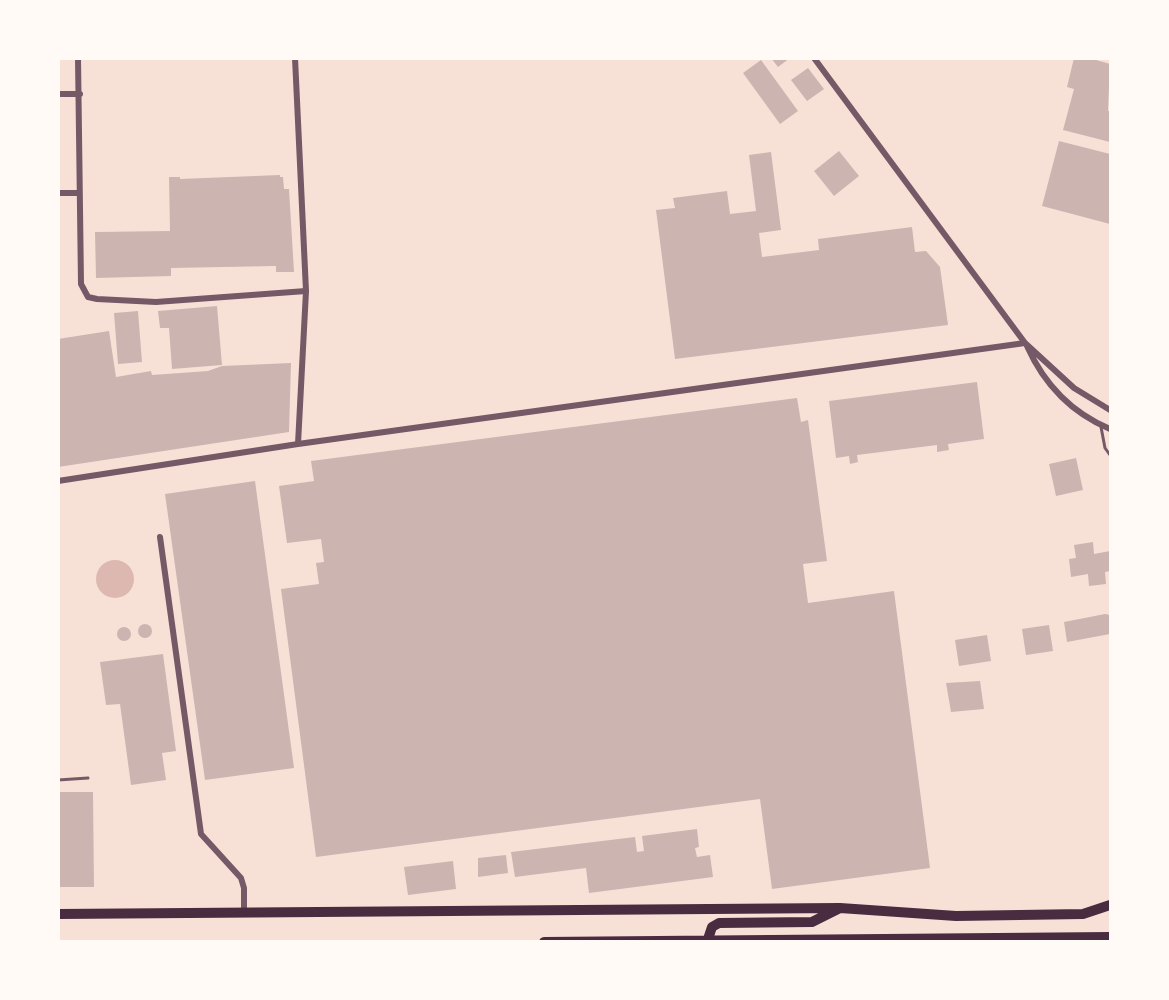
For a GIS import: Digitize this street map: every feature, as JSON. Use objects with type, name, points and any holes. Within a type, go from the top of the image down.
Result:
[{"type":"main road","points":[[58,914],[840,908],[991,915],[1083,914],[1110,904]]},
{"type":"main road","points":[[708,939],[712,927],[719,923],[812,922],[840,908]]},
{"type":"main road","points":[[544,942],[708,939],[1110,939]]},
{"type":"street","points":[[78,58],[81,284],[88,297],[156,302],[306,291]]},
{"type":"street","points":[[295,58],[306,291],[298,444]]},
{"type":"street","points":[[814,58],[1026,343],[1074,388],[1110,410]]},
{"type":"street","points":[[58,94],[80,94]]},
{"type":"street","points":[[58,193],[78,193]]},
{"type":"street","points":[[1026,343],[1038,371],[1066,402],[1110,429]]},
{"type":"street","points":[[58,481],[298,444],[1026,343]]},
{"type":"street","points":[[160,537],[201,834],[237,871],[244,888],[244,913]]},
{"type":"lane","points":[[1101,425],[1105,448],[1110,455]]},
{"type":"lane","points":[[58,780],[88,778]]},
{"type":"shaded area","points":[[115,560],[128,566],[134,579],[128,592],[115,598],[102,592],[96,579],[102,566]]},
{"type":"building","points":[[771,58],[790,58],[778,67]]},
{"type":"building","points":[[1074,58],[1089,58],[1110,64],[1108,111],[1110,111],[1110,142],[1063,130],[1074,89],[1067,87]]},
{"type":"building","points":[[761,60],[798,111],[780,124],[743,73]]},
{"type":"building","points":[[808,68],[824,89],[807,101],[791,80]]},
{"type":"building","points":[[1059,141],[1110,154],[1110,224],[1042,206]]},
{"type":"building","points":[[839,151],[859,176],[834,196],[814,171]]},
{"type":"building","points":[[771,152],[781,230],[759,233],[762,257],[819,250],[818,239],[912,227],[915,252],[926,251],[940,267],[948,325],[675,359],[656,210],[675,208],[673,198],[727,191],[730,214],[756,211],[749,155]]},
{"type":"building","points":[[280,175],[283,177],[284,189],[289,189],[294,272],[276,272],[276,266],[171,268],[171,276],[96,278],[95,232],[170,231],[169,177],[180,177],[180,179]]},
{"type":"building","points":[[217,306],[222,365],[172,369],[169,328],[160,328],[158,311]]},
{"type":"building","points":[[138,311],[142,362],[118,364],[114,313]]},
{"type":"building","points":[[109,331],[116,377],[151,371],[152,375],[208,371],[222,366],[291,363],[289,432],[58,467],[58,339]]},
{"type":"building","points":[[977,382],[984,439],[948,444],[949,450],[937,452],[937,445],[857,455],[858,462],[850,464],[849,456],[836,458],[829,401]]},
{"type":"building","points":[[797,398],[801,422],[808,420],[827,561],[803,564],[808,603],[894,591],[930,868],[772,889],[760,799],[316,857],[281,589],[319,584],[316,563],[324,562],[321,539],[287,543],[279,486],[314,481],[311,461]]},
{"type":"building","points":[[1076,458],[1083,490],[1056,496],[1049,464]]},
{"type":"building","points":[[255,481],[294,768],[205,780],[165,494]]},
{"type":"building","points":[[1093,542],[1094,554],[1110,551],[1110,571],[1105,572],[1106,584],[1089,586],[1088,574],[1071,577],[1069,559],[1076,558],[1074,545]]},
{"type":"building","points":[[1110,615],[1110,634],[1067,642],[1064,622]]},
{"type":"building","points":[[145,624],[150,626],[152,631],[150,636],[145,638],[140,636],[138,631],[140,626]]},
{"type":"building","points":[[1049,625],[1053,651],[1026,655],[1022,629]]},
{"type":"building","points":[[124,627],[129,629],[131,634],[129,639],[124,641],[119,639],[117,634],[119,629]]},
{"type":"building","points":[[987,635],[991,661],[959,666],[955,640]]},
{"type":"building","points":[[163,654],[176,751],[162,753],[166,780],[131,785],[120,704],[106,705],[100,662]]},
{"type":"building","points":[[980,681],[984,709],[951,712],[946,683]]},
{"type":"building","points":[[58,792],[93,792],[94,887],[58,887]]},
{"type":"building","points":[[697,829],[699,847],[695,848],[697,857],[710,855],[713,877],[589,893],[586,868],[515,877],[511,852],[635,837],[637,852],[644,851],[642,836]]},
{"type":"building","points":[[506,855],[508,873],[478,877],[478,858]]},
{"type":"building","points":[[453,861],[456,889],[408,895],[404,867]]}]
